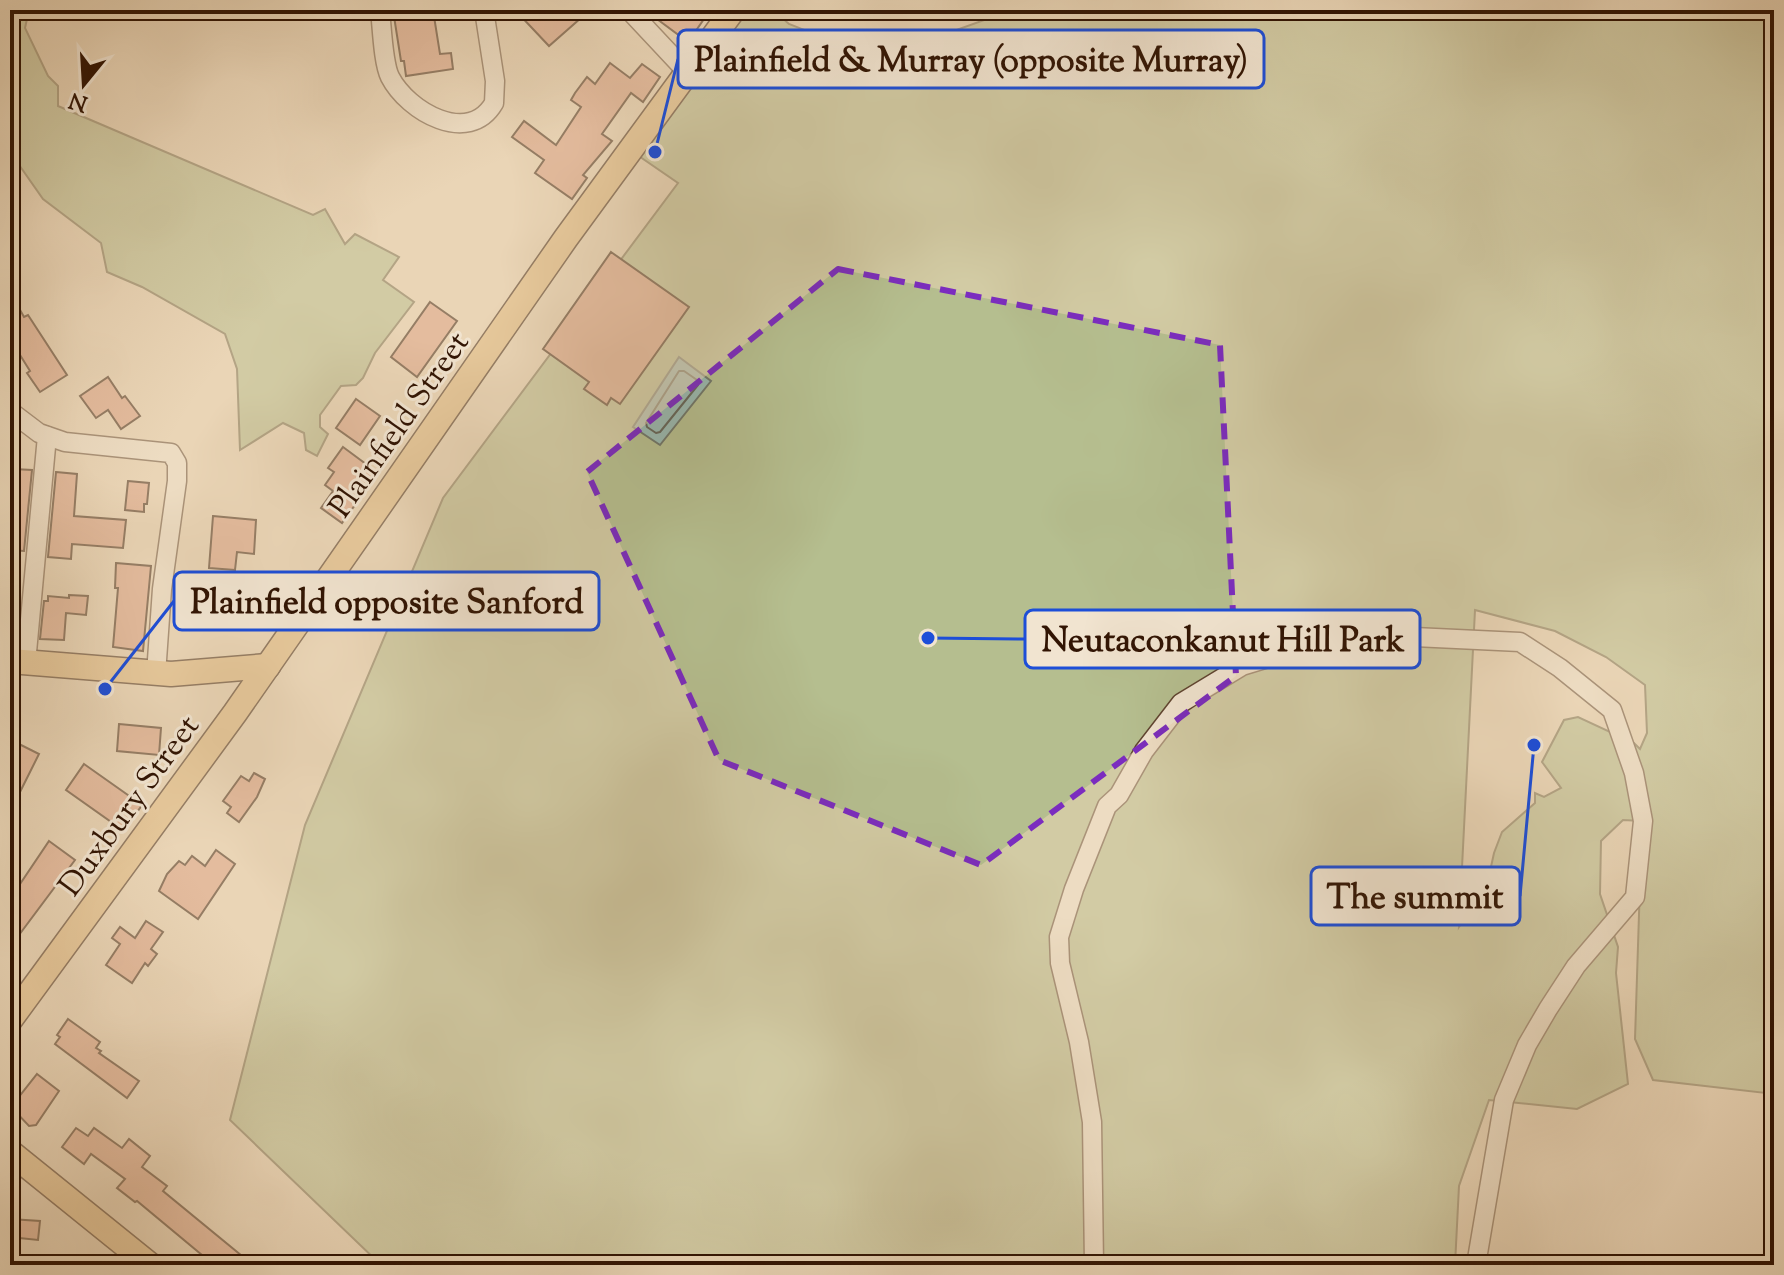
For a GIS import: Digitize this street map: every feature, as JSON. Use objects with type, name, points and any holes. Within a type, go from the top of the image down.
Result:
[{"type":"main road","name":"Plainfield Street","points":[[268,666],[566,238],[733,10]]},
{"type":"main road","points":[[18,662],[156,674],[268,666]]},
{"type":"main road","name":"Duxbury Street","points":[[10,1020],[268,666]]},
{"type":"main road","points":[[10,1152],[142,1262]]},
{"type":"street","points":[[380,10],[387,69],[396,87],[418,108],[458,124],[477,121],[494,103],[495,81],[484,10]]},
{"type":"street","points":[[629,10],[688,73]]},
{"type":"street","points":[[10,411],[26,426],[65,442],[171,453],[177,463],[162,589],[156,674]]},
{"type":"street","points":[[18,662],[47,436]]},
{"type":"street","points":[[1094,1265],[1092,1122],[1079,1042],[1060,963],[1059,937],[1074,889],[1107,806],[1119,795],[1144,751],[1181,703],[1242,666],[1314,644],[1393,636],[1520,642],[1560,668],[1612,710],[1634,773],[1643,821],[1635,897],[1576,966],[1555,998],[1527,1045],[1504,1100],[1476,1265]]},
{"type":"highlighted area","points":[[838,269],[1220,345],[1236,676],[981,865],[719,760],[587,472]]},
{"type":"green space","points":[[10,10],[29,10],[25,28],[48,76],[58,86],[58,106],[313,215],[325,209],[345,244],[355,234],[399,257],[383,280],[414,302],[375,353],[363,378],[356,385],[341,386],[320,415],[320,427],[328,434],[317,456],[306,450],[304,433],[283,423],[240,450],[237,369],[225,334],[142,287],[107,272],[101,243],[43,199],[10,152]]},
{"type":"green space","points":[[734,10],[773,10],[789,24],[867,55],[856,58],[845,70],[990,18],[986,10],[1774,10],[1774,1094],[1653,1080],[1635,1039],[1642,821],[1623,820],[1601,841],[1600,894],[1618,947],[1616,973],[1628,1084],[1577,1109],[1489,1100],[1459,1186],[1455,1265],[381,1265],[230,1120],[305,825],[443,498],[678,183],[633,152]],"holes":[[[1475,610],[1555,631],[1606,657],[1645,685],[1647,733],[1640,749],[1634,743],[1578,717],[1564,720],[1542,762],[1561,788],[1544,797],[1535,793],[1535,803],[1502,832],[1487,885],[1459,927]]]},
{"type":"water","points":[[679,357],[711,381],[660,445],[633,427]]},
{"type":"building","points":[[393,10],[433,10],[440,54],[451,53],[453,69],[406,76]]},
{"type":"building","points":[[515,10],[590,10],[549,46]]},
{"type":"building","points":[[663,10],[691,10],[704,19],[688,42],[657,19]]},
{"type":"building","points":[[610,63],[630,78],[642,64],[660,77],[643,102],[631,93],[602,134],[612,141],[583,175],[587,178],[572,199],[535,173],[544,160],[512,137],[524,121],[556,145],[581,107],[571,100],[575,93],[587,77],[595,84]]},
{"type":"building","points":[[611,252],[689,307],[620,404],[611,398],[607,405],[584,389],[589,382],[543,349]]},
{"type":"building","points":[[10,292],[24,317],[28,315],[67,375],[40,392],[10,339]]},
{"type":"building","points":[[430,302],[457,321],[417,377],[391,357]]},
{"type":"building","points":[[108,377],[122,398],[125,396],[140,416],[121,429],[108,410],[96,418],[80,396]]},
{"type":"building","points":[[356,399],[380,416],[360,445],[336,428]]},
{"type":"building","points":[[343,447],[378,473],[342,523],[321,508],[333,491],[325,485],[334,472],[328,468]]},
{"type":"building","points":[[13,469],[32,470],[24,551],[10,550]]},
{"type":"building","points":[[56,472],[77,474],[74,516],[126,520],[123,548],[72,544],[71,559],[48,557]]},
{"type":"building","points":[[128,481],[149,483],[144,512],[125,510]]},
{"type":"building","points":[[213,516],[256,520],[254,554],[237,552],[235,570],[209,568]]},
{"type":"building","points":[[116,563],[151,566],[143,651],[113,647],[118,588],[115,588]]},
{"type":"building","points":[[69,595],[88,596],[86,615],[66,613],[64,640],[40,639],[44,601],[48,601],[48,596],[69,598]]},
{"type":"building","points":[[119,724],[161,728],[159,755],[117,751]]},
{"type":"building","points":[[19,744],[39,754],[20,792],[10,786],[10,747],[16,750]]},
{"type":"building","points":[[84,764],[142,805],[124,831],[66,790]]},
{"type":"building","points":[[254,773],[265,779],[257,797],[239,822],[227,813],[231,807],[223,801],[241,776],[249,781]]},
{"type":"building","points":[[49,841],[75,860],[10,947],[10,905],[15,898],[12,896]]},
{"type":"building","points":[[216,850],[235,864],[198,919],[159,891],[167,874],[179,861],[185,865],[192,856],[205,866]]},
{"type":"building","points":[[146,921],[163,932],[151,949],[157,954],[148,966],[145,963],[132,983],[106,965],[120,944],[112,938],[120,927],[135,938]]},
{"type":"building","points":[[68,1019],[100,1042],[96,1048],[101,1051],[99,1053],[139,1081],[127,1098],[55,1044]]},
{"type":"building","points":[[37,1074],[59,1091],[36,1125],[29,1126],[11,1107]]},
{"type":"building","points":[[76,1128],[88,1136],[94,1128],[122,1148],[129,1139],[150,1156],[142,1167],[167,1186],[163,1191],[253,1265],[214,1265],[117,1188],[125,1179],[91,1154],[84,1164],[62,1147]]},
{"type":"building","points":[[10,1219],[40,1221],[38,1240],[10,1237]]},
{"type":"place","name":"Plainfield & Murray (opposite Murray)","points":[[655,152]]},
{"type":"place","name":"Neutaconkanut Hill Park","points":[[928,638]]},
{"type":"place","name":"Plainfield opposite Sanford","points":[[105,689]]},
{"type":"place","name":"The summit","points":[[1534,745]]}]
